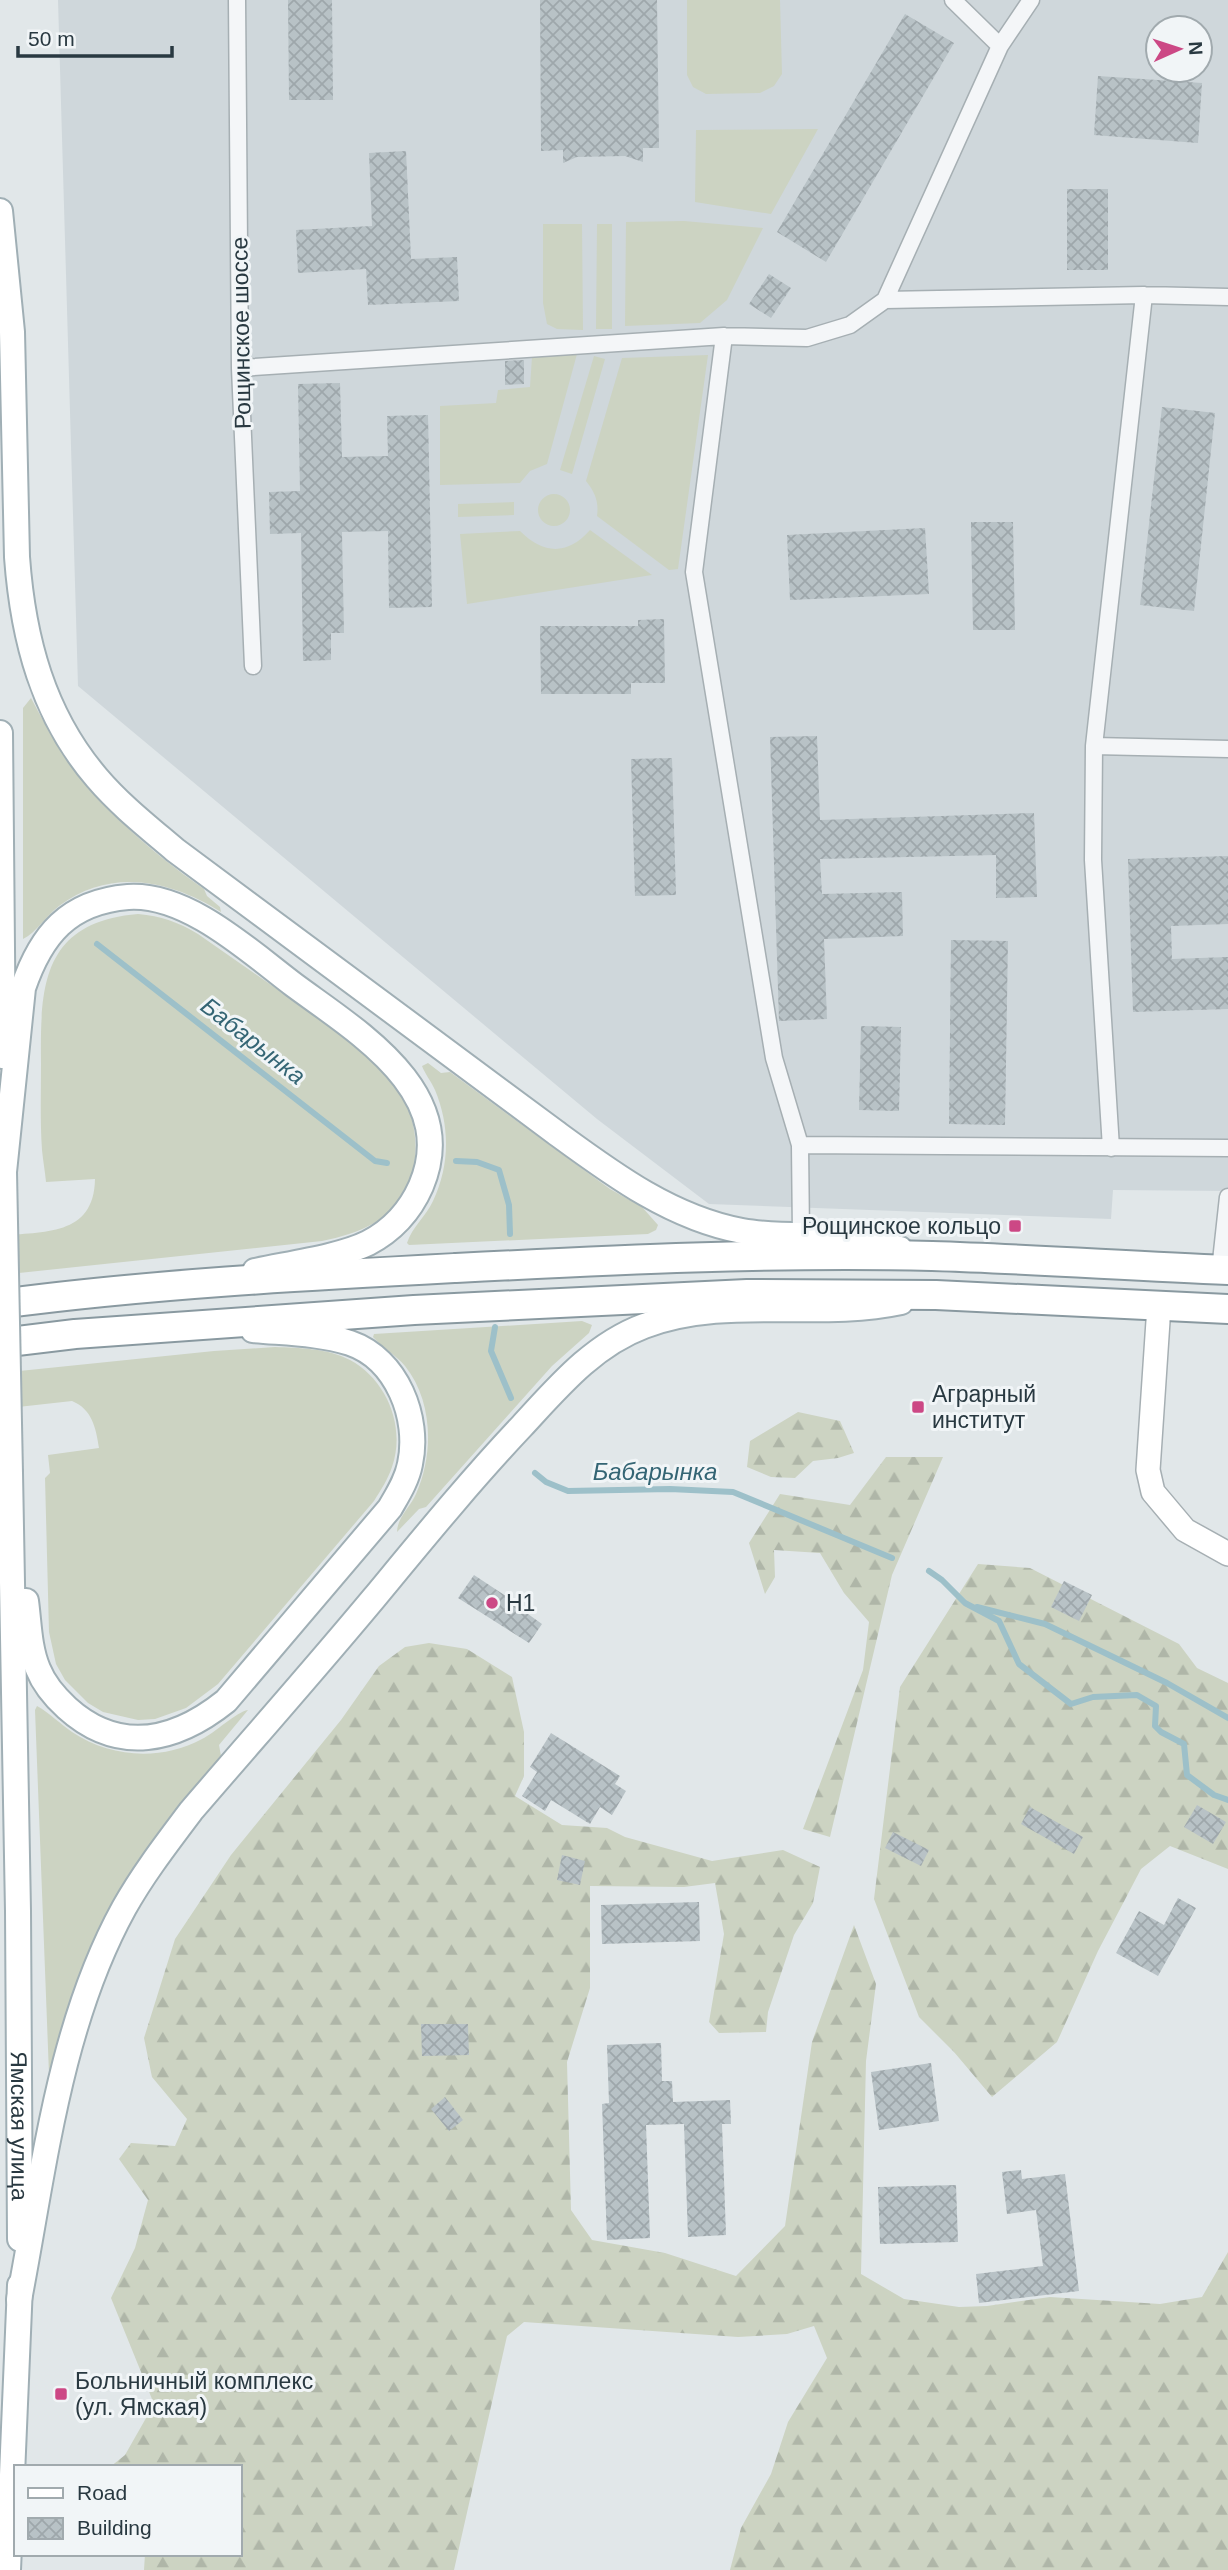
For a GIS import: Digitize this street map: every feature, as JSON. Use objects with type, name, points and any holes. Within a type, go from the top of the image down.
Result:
[{"type":"highway","points":[[0,1304],[68,1295],[200,1284],[746,1255],[931,1256],[1224,1270]]},
{"type":"highway","points":[[0,1343],[200,1324],[626,1298],[747,1294],[936,1295],[1228,1309]]},
{"type":"main road","points":[[0,212],[12,332],[19,592],[27,638],[51,710],[72,747],[98,779],[126,808],[175,850],[611,1172],[654,1198],[712,1223],[740,1231],[859,1238],[931,1256]]},
{"type":"main road","points":[[0,733],[10,1473],[32,1650],[47,1687],[74,1715],[109,1733],[125,1737],[161,1736],[181,1730],[211,1713],[250,1675],[390,1508],[403,1486],[410,1464],[413,1443],[406,1400],[395,1381],[366,1351],[351,1343],[327,1338],[200,1324]]},
{"type":"main road","points":[[4,1172],[23,988],[41,945],[56,928],[73,915],[90,905],[106,901],[130,897],[152,899],[175,905],[193,914],[226,934],[369,1041],[394,1064],[419,1100],[427,1122],[429,1141],[428,1162],[417,1195],[397,1223],[382,1235],[349,1250],[200,1284]]},
{"type":"main road","points":[[19,2300],[64,2069],[88,1991],[124,1909],[156,1858],[191,1811],[479,1472],[589,1358],[621,1336],[646,1325],[686,1315],[725,1311],[868,1309],[936,1295]]},
{"type":"main road","name":"Ямская улица","points":[[8,2570],[19,2300],[20,2072],[10,1473]]},
{"type":"street","name":"Рощинское шоссе","points":[[237,0],[240,368],[253,666]]},
{"type":"street","points":[[953,0],[1000,46]]},
{"type":"street","points":[[240,368],[724,336],[807,338],[850,325],[885,300],[1000,46],[1031,0]]},
{"type":"street","points":[[885,300],[1144,295],[1228,297]]},
{"type":"street","points":[[1111,1148],[1093,860],[1094,746],[1144,295]]},
{"type":"street","points":[[724,336],[694,572],[774,1058],[800,1145],[801,1236]]},
{"type":"street","points":[[1094,746],[1228,749]]},
{"type":"street","points":[[800,1145],[1228,1148]]},
{"type":"street","points":[[1224,1270],[1228,1197]]},
{"type":"street","points":[[1159,1306],[1148,1470],[1153,1492],[1185,1530],[1228,1554]]},
{"type":"shaded area","points":[[58,0],[1228,0],[1228,1191],[1113,1190],[1111,1219],[709,1204],[597,1119],[78,686]]},
{"type":"green space","points":[[687,0],[780,0],[782,74],[774,86],[760,93],[706,94],[693,87],[687,75]]},
{"type":"green space","points":[[818,129],[771,214],[695,202],[696,130]]},
{"type":"green space","points":[[684,221],[763,228],[727,300],[700,323],[625,326],[626,222]]},
{"type":"green space","points":[[543,224],[582,224],[583,330],[557,329],[547,324],[543,303]]},
{"type":"green space","points":[[597,224],[612,224],[612,329],[596,329]]},
{"type":"green space","points":[[577,354],[547,464],[530,471],[520,483],[440,485],[440,406],[496,403],[498,390],[530,387],[532,357]]},
{"type":"green space","points":[[708,355],[678,569],[669,570],[597,516],[596,497],[586,481],[622,358]]},
{"type":"green space","points":[[594,356],[605,359],[572,474],[560,470]]},
{"type":"green space","points":[[554,494],[565,499],[570,510],[565,521],[554,526],[543,521],[538,510],[543,499]]},
{"type":"green space","points":[[514,502],[514,515],[458,517],[458,504]]},
{"type":"green space","points":[[590,530],[652,575],[467,604],[460,534],[520,531],[537,544],[555,549],[573,544]]},
{"type":"green space","points":[[31,698],[66,756],[105,805],[150,848],[204,889],[207,896],[220,907],[221,912],[182,892],[140,882],[119,882],[79,894],[59,906],[23,939],[23,708]]},
{"type":"green space","points":[[138,914],[169,920],[198,934],[355,1044],[394,1084],[412,1119],[415,1150],[410,1181],[404,1194],[386,1215],[362,1229],[322,1241],[0,1275],[0,1236],[63,1227],[86,1212],[92,1198],[95,1179],[46,1182],[41,1128],[41,1035],[46,984],[54,962],[65,944],[83,930],[107,920]]},
{"type":"green space","points":[[428,1063],[441,1073],[450,1072],[610,1189],[642,1207],[658,1225],[656,1230],[648,1234],[409,1245],[407,1243],[412,1232],[427,1212],[439,1187],[445,1160],[445,1131],[440,1104],[422,1066]]},
{"type":"green space","points":[[582,1321],[592,1325],[589,1333],[552,1366],[426,1507],[419,1509],[397,1532],[399,1522],[414,1499],[422,1478],[428,1428],[426,1411],[414,1380],[405,1366],[373,1337],[374,1334]]},
{"type":"green space","points":[[275,1347],[313,1349],[341,1356],[363,1369],[374,1380],[383,1392],[395,1421],[396,1452],[388,1476],[374,1501],[218,1684],[186,1708],[155,1719],[138,1720],[103,1712],[88,1703],[65,1680],[56,1664],[49,1632],[45,1478],[50,1473],[48,1455],[99,1448],[94,1426],[89,1414],[72,1401],[0,1409],[0,1373]]},
{"type":"green space","points":[[798,1412],[840,1421],[854,1453],[813,1461],[795,1478],[771,1477],[747,1467],[750,1441]]},
{"type":"green space","points":[[886,1457],[943,1457],[892,1575],[830,1837],[803,1829],[863,1670],[869,1622],[844,1593],[820,1553],[774,1550],[775,1577],[765,1594],[749,1543],[780,1494],[850,1505]]},
{"type":"green space","points":[[978,1564],[1030,1568],[1179,1644],[1197,1668],[1228,1683],[1228,1869],[1170,1846],[1141,1869],[1098,1951],[1057,2042],[992,2097],[954,2052],[919,2017],[874,1899],[900,1687]]},
{"type":"green space","points":[[429,1643],[467,1649],[512,1677],[524,1732],[524,1776],[515,1796],[562,1825],[607,1828],[625,1837],[712,1861],[783,1850],[820,1867],[813,1903],[794,1935],[768,2012],[766,2032],[719,2033],[709,2022],[724,1934],[715,1883],[684,1887],[590,1886],[590,1988],[567,2062],[571,2210],[592,2240],[665,2253],[736,2276],[785,2226],[812,2042],[854,1925],[876,1984],[866,2061],[861,2274],[904,2299],[959,2307],[1050,2297],[1160,2304],[1202,2297],[1228,2252],[1228,2570],[730,2570],[741,2528],[771,2474],[788,2422],[827,2358],[814,2326],[787,2334],[738,2337],[524,2322],[507,2336],[454,2570],[144,2570],[145,2556],[242,2556],[242,2465],[112,2465],[125,2455],[154,2404],[111,2298],[135,2248],[148,2200],[119,2159],[131,2143],[175,2146],[187,2119],[152,2077],[144,2038],[175,1939],[231,1855],[341,1720],[379,1666],[405,1647]]},
{"type":"green space","points":[[37,1706],[87,1741],[136,1754],[170,1751],[186,1746],[248,1710],[219,1745],[221,1756],[183,1801],[139,1862],[49,2074],[35,1710]]},
{"type":"building","points":[[288,0],[332,0],[333,100],[289,100]]},
{"type":"building","points":[[540,0],[657,0],[659,148],[643,148],[643,162],[625,156],[577,157],[563,163],[563,150],[541,151]]},
{"type":"building","points":[[905,14],[954,43],[826,262],[777,232]]},
{"type":"building","points":[[1098,76],[1144,79],[1144,84],[1202,84],[1198,143],[1094,135]]},
{"type":"building","points":[[406,151],[411,259],[457,257],[459,301],[368,305],[366,269],[298,273],[296,230],[372,226],[369,153]]},
{"type":"building","points":[[1067,189],[1108,189],[1108,270],[1067,270]]},
{"type":"building","points":[[769,274],[791,288],[771,318],[749,304]]},
{"type":"building","points":[[524,360],[524,384],[505,385],[505,361]]},
{"type":"building","points":[[340,383],[342,457],[388,456],[387,416],[428,415],[432,607],[389,608],[388,531],[342,532],[344,633],[331,633],[331,660],[303,661],[301,533],[270,534],[269,492],[300,491],[298,384]]},
{"type":"building","points":[[1162,407],[1215,413],[1194,611],[1140,605]]},
{"type":"building","points":[[971,522],[1013,522],[1015,630],[973,630]]},
{"type":"building","points":[[925,528],[929,594],[790,600],[787,535]]},
{"type":"building","points":[[664,619],[665,683],[631,683],[631,694],[541,694],[540,626],[638,626],[638,620]]},
{"type":"building","points":[[817,736],[820,820],[1034,813],[1037,897],[996,898],[996,855],[820,859],[822,894],[902,892],[903,936],[824,939],[827,1019],[779,1021],[770,737]]},
{"type":"building","points":[[672,758],[676,895],[635,896],[631,759]]},
{"type":"building","points":[[1228,856],[1228,924],[1171,926],[1172,959],[1228,957],[1228,1009],[1133,1012],[1128,859]]},
{"type":"building","points":[[951,940],[1008,941],[1005,1125],[949,1124]]},
{"type":"building","points":[[861,1026],[901,1027],[899,1111],[859,1110]]},
{"type":"building","points":[[474,1575],[530,1612],[528,1614],[542,1624],[529,1643],[458,1598]]},
{"type":"building","points":[[1064,1581],[1092,1595],[1079,1621],[1051,1607]]},
{"type":"building","points":[[551,1733],[620,1776],[615,1784],[626,1791],[612,1815],[600,1807],[590,1824],[551,1800],[545,1811],[522,1796],[537,1772],[530,1767]]},
{"type":"building","points":[[1197,1805],[1226,1822],[1213,1844],[1184,1827]]},
{"type":"building","points":[[1030,1807],[1083,1837],[1074,1854],[1021,1824]]},
{"type":"building","points":[[893,1832],[929,1850],[921,1866],[885,1848]]},
{"type":"building","points":[[562,1855],[585,1861],[580,1885],[557,1880]]},
{"type":"building","points":[[1178,1898],[1196,1908],[1158,1976],[1116,1953],[1139,1911],[1164,1925]]},
{"type":"building","points":[[699,1902],[700,1941],[602,1944],[601,1905]]},
{"type":"building","points":[[421,2024],[468,2024],[469,2055],[422,2056]]},
{"type":"building","points":[[661,2043],[662,2081],[672,2081],[673,2102],[730,2100],[731,2124],[722,2124],[726,2235],[688,2237],[684,2124],[646,2125],[650,2238],[607,2240],[602,2104],[609,2103],[607,2045]]},
{"type":"building","points":[[931,2063],[939,2121],[879,2130],[871,2072]]},
{"type":"building","points":[[445,2097],[463,2120],[449,2131],[431,2109]]},
{"type":"building","points":[[1021,2170],[1022,2179],[1065,2174],[1079,2291],[979,2303],[976,2274],[1043,2266],[1036,2210],[1007,2214],[1002,2172]]},
{"type":"building","points":[[956,2185],[958,2242],[880,2244],[878,2187]]},
{"type":"waterway","name":"Бабарынка","points":[[97,944],[375,1161],[387,1163]]},
{"type":"waterway","name":"Бабарынка","points":[[456,1161],[477,1162],[499,1170],[509,1205],[510,1234]]},
{"type":"waterway","name":"Бабарынка","points":[[495,1327],[491,1351],[511,1398]]},
{"type":"waterway","name":"Бабарынка","points":[[535,1473],[546,1482],[568,1491],[670,1489],[733,1492],[892,1558]]},
{"type":"waterway","name":"Бабарынка","points":[[929,1571],[965,1603],[999,1621],[1019,1664],[1071,1704],[1093,1697],[1137,1695],[1156,1706],[1155,1726],[1184,1744],[1187,1775],[1214,1795],[1228,1800]]},
{"type":"waterway","points":[[977,1607],[1045,1624],[1167,1683],[1228,1718]]},
{"type":"place","name":"Рощинское кольцо","points":[[1015,1226]]},
{"type":"place","name":"Аграрный институт","points":[[918,1407]]},
{"type":"place","name":"Н1","points":[[492,1603]]},
{"type":"place","name":"Больничный комплекс (ул. Ямская)","points":[[61,2394]]}]
